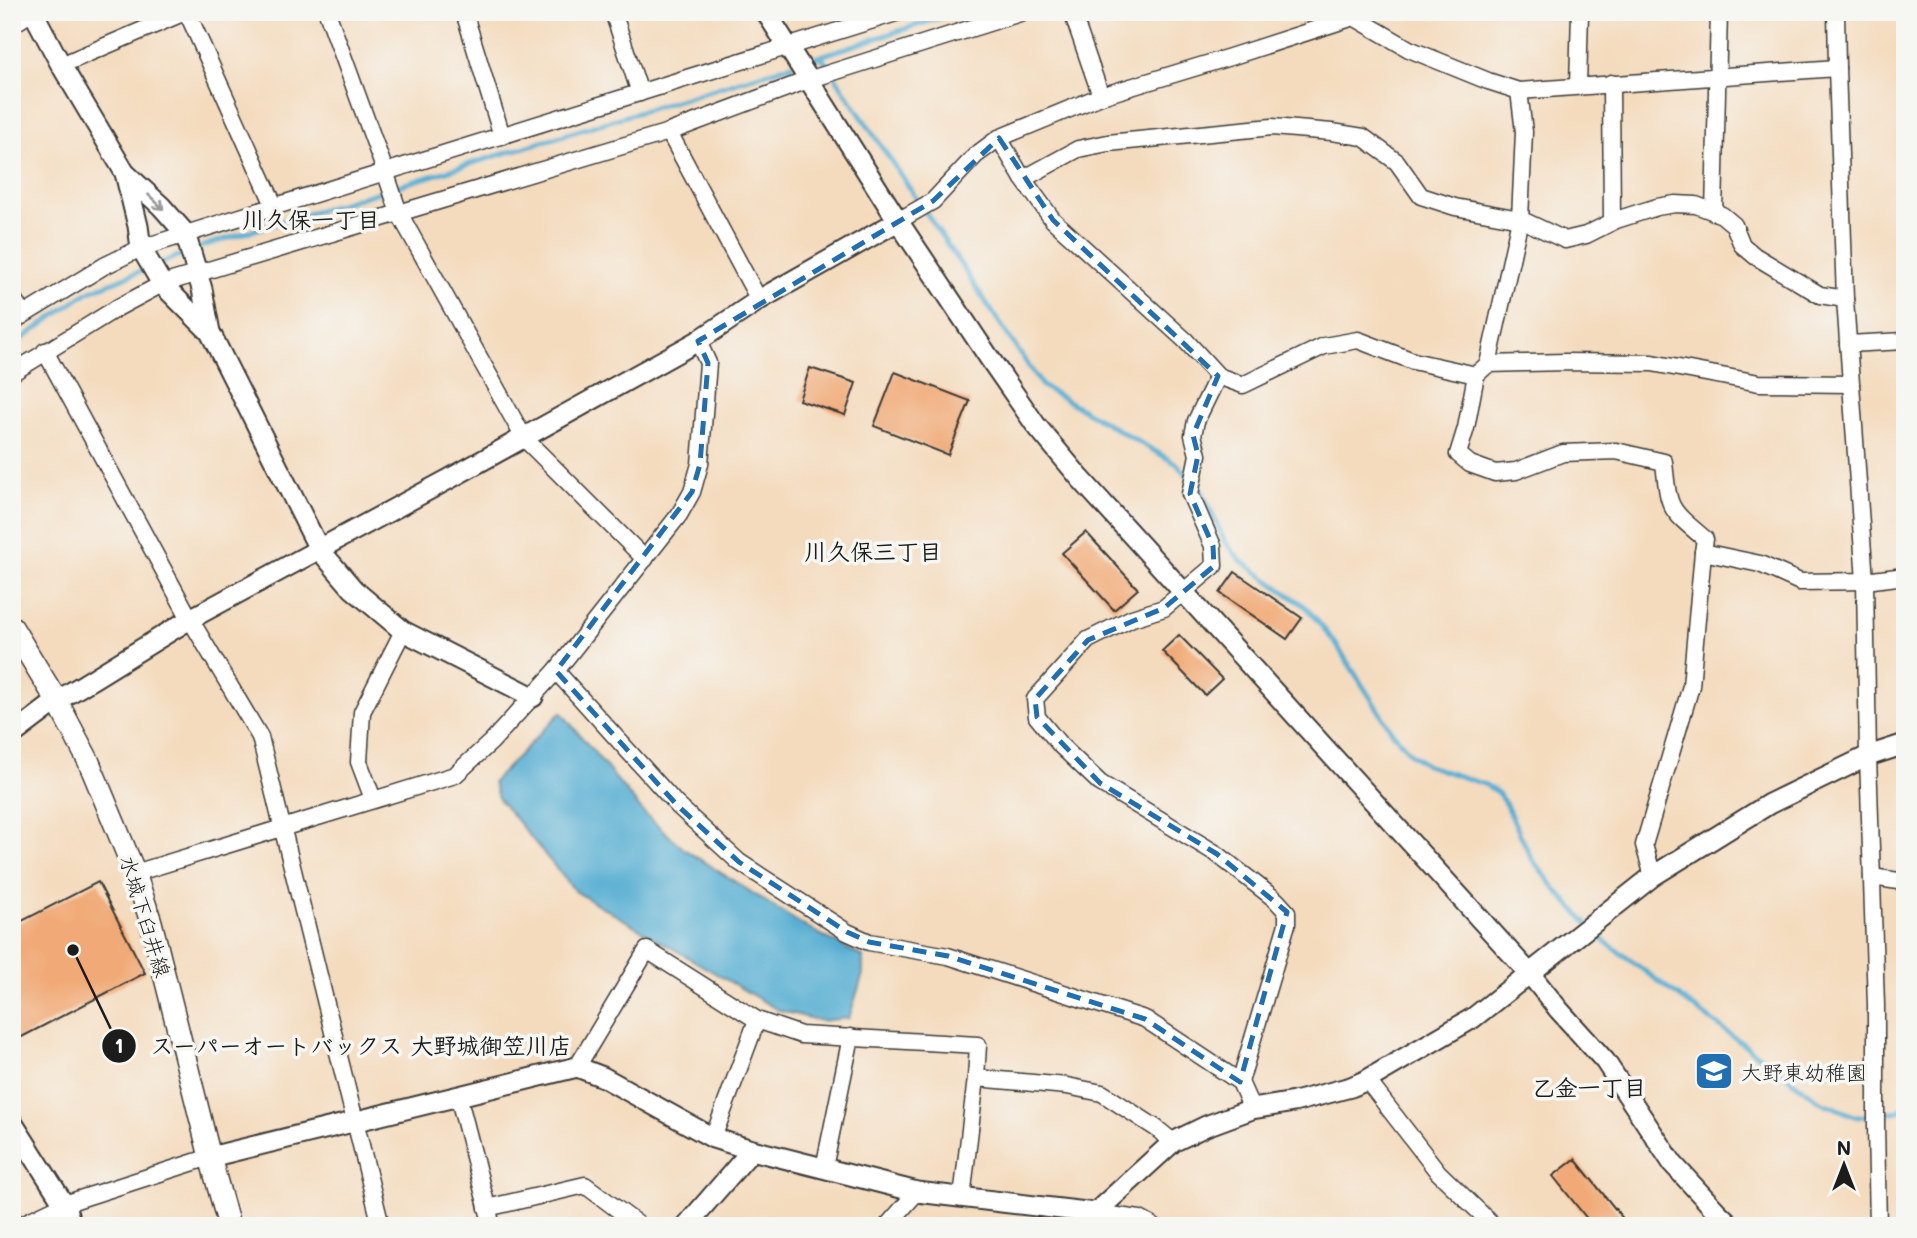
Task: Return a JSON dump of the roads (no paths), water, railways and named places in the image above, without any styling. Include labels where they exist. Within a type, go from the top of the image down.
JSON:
[{"type":"main road","name":"水城下臼井線","points":[[12,626],[57,701],[88,760],[135,873],[151,922],[229,1226]]},
{"type":"street","points":[[12,25],[33,12],[125,173],[161,206],[185,233],[202,289],[210,332],[319,549],[352,589],[403,631],[533,697]]},
{"type":"street","points":[[61,65],[186,12],[274,205]]},
{"type":"street","points":[[327,12],[398,211],[524,438],[645,559]]},
{"type":"street","points":[[464,12],[502,136]]},
{"type":"street","points":[[613,12],[640,93]]},
{"type":"street","points":[[765,12],[808,80],[906,217],[1035,424],[1183,593],[1530,974],[1605,1061],[1674,1164],[1732,1226]]},
{"type":"street","points":[[12,296],[18,318],[104,266],[141,248],[274,205],[387,174],[899,12]]},
{"type":"street","points":[[12,373],[117,308],[162,284],[398,211],[669,132],[808,80],[1023,12]]},
{"type":"street","points":[[1072,12],[1101,96]]},
{"type":"street","points":[[1578,86],[1580,12]]},
{"type":"street","points":[[1714,212],[1719,12]]},
{"type":"street","points":[[1836,12],[1845,299],[1865,580],[1877,1005],[1875,1125],[1878,1226]]},
{"type":"street","points":[[12,735],[57,701],[190,619],[698,341],[759,300],[933,201],[976,155],[999,138],[1101,96],[1242,54],[1354,15],[1409,49],[1488,82],[1519,91],[1837,68]]},
{"type":"street","points":[[1611,83],[1612,222]]},
{"type":"street","points":[[1519,91],[1524,131],[1520,219],[1458,454],[1471,464],[1495,472],[1516,471],[1563,453],[1616,450],[1664,461],[1668,500],[1676,515],[1705,539],[1691,686],[1644,845],[1653,876]]},
{"type":"street","points":[[1023,179],[1078,149],[1108,143],[1272,127],[1332,131],[1363,137],[1397,162],[1421,196],[1455,207],[1520,219],[1565,240],[1586,235],[1612,222],[1657,207],[1696,205],[1722,215],[1734,225],[1742,244],[1755,256],[1820,295],[1845,299]]},
{"type":"street","points":[[669,132],[759,300]]},
{"type":"street","points":[[999,138],[1023,179],[1053,220],[1185,340],[1218,376],[1243,385],[1324,346],[1358,340],[1413,361],[1482,370],[1565,362],[1652,363],[1759,383],[1851,384]]},
{"type":"street","points":[[125,173],[141,248],[162,284],[210,332]]},
{"type":"street","points":[[135,873],[455,775],[491,742],[556,671],[645,559],[692,492],[700,464],[708,363],[698,341]]},
{"type":"street","points":[[1848,344],[1905,341]]},
{"type":"street","points":[[45,351],[190,619],[260,737],[381,1226]]},
{"type":"street","points":[[1218,376],[1196,421],[1193,435],[1198,455],[1190,494],[1213,546],[1214,566],[1164,608],[1132,618],[1088,640],[1035,699],[1037,717],[1061,746],[1100,783],[1217,854],[1276,900],[1287,912],[1287,924],[1240,1082]]},
{"type":"street","points":[[1703,552],[1760,564],[1800,582],[1905,576]]},
{"type":"street","points":[[373,799],[359,762],[362,712],[403,631]]},
{"type":"street","points":[[556,671],[677,805],[739,862],[847,932],[869,942],[948,956],[1145,1019],[1240,1082],[1252,1110]]},
{"type":"street","points":[[1090,1219],[1173,1142],[1206,1126],[1252,1110],[1294,1102],[1367,1080],[1473,1018],[1653,876],[1769,804],[1868,756],[1905,744]]},
{"type":"street","points":[[1872,877],[1905,882]]},
{"type":"street","points":[[577,1067],[647,950],[757,1020],[801,1035],[978,1045],[961,1198]]},
{"type":"street","points":[[713,1138],[757,1020]]},
{"type":"street","points":[[824,1168],[850,1037]]},
{"type":"street","points":[[18,1226],[64,1204],[210,1157],[577,1067],[603,1077],[713,1138],[752,1150],[917,1192],[1090,1219],[1140,1219],[1153,1226]]},
{"type":"street","points":[[976,1078],[1067,1086],[1102,1093],[1173,1142]]},
{"type":"street","points":[[1367,1080],[1438,1172],[1494,1226]]},
{"type":"street","points":[[458,1095],[492,1226]]},
{"type":"street","points":[[12,1122],[64,1204],[72,1226]]},
{"type":"street","points":[[686,1226],[752,1150]]},
{"type":"street","points":[[487,1208],[585,1185],[640,1226]]},
{"type":"street","points":[[887,1226],[917,1192]]},
{"type":"water","points":[[561,712],[644,813],[684,849],[804,926],[863,957],[863,974],[849,1018],[821,1021],[778,1010],[575,891],[498,798],[493,782]]},
{"type":"waterway","points":[[802,62],[958,12]]},
{"type":"waterway","points":[[821,56],[1042,386],[1177,464],[1189,477]]},
{"type":"waterway","points":[[12,346],[88,292],[206,245],[792,65]]},
{"type":"waterway","points":[[1196,483],[1225,542],[1240,560],[1306,607],[1336,644],[1393,733],[1411,754],[1426,765],[1486,785],[1498,793],[1532,859],[1587,923]]},
{"type":"waterway","points":[[1593,930],[1821,1102],[1857,1117],[1899,1111],[1905,1106]]},
{"type":"place","name":"スーパーオートバックス 大野城御笠川店","points":[[73,950]]},
{"type":"place","name":"大野東幼稚園","points":[[1714,1071]]},
{"type":"district","name":"川久保一丁目","points":[[311,219]]},
{"type":"district","name":"川久保三丁目","points":[[873,551]]},
{"type":"district","name":"乙金一丁目","points":[[1589,1087]]}]
